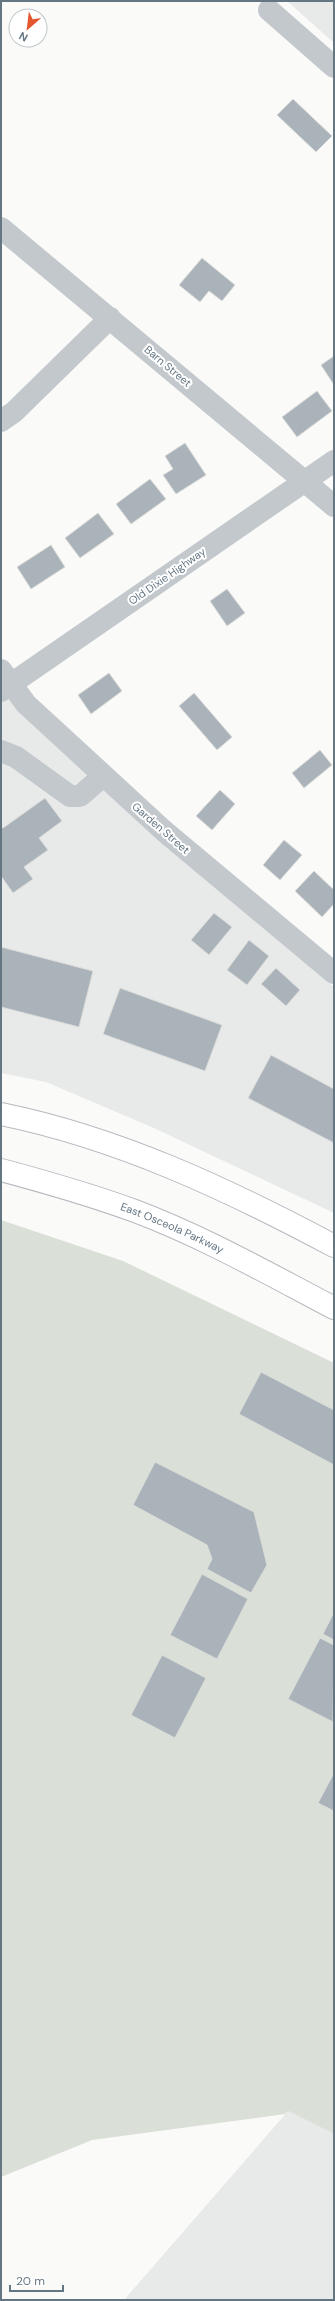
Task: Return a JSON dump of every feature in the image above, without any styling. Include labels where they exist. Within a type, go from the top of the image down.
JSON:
[{"type":"main road","points":[[1,1114],[113,1146],[185,1173],[264,1209],[334,1246]]},
{"type":"main road","name":"East Osceola Parkway","points":[[1,1170],[65,1187],[135,1211],[206,1242],[334,1308]]},
{"type":"street","points":[[269,10],[334,67]]},
{"type":"street","name":"Barn Street","points":[[1,228],[334,506]]},
{"type":"street","points":[[1,421],[14,412],[110,318]]},
{"type":"street","name":"Old Dixie Highway","points":[[4,682],[334,461]]},
{"type":"street","name":"Garden Street","points":[[4,682],[164,832],[334,973]]},
{"type":"street","points":[[1,751],[16,757],[70,796],[80,796],[103,776]]},
{"type":"shaded area","points":[[287,1],[334,1],[334,43]]},
{"type":"shaded area","points":[[8,698],[158,840],[334,987],[334,1213],[156,1129],[46,1082],[1,1073],[1,702]]},
{"type":"shaded area","points":[[1,1220],[123,1261],[334,1363],[334,2134],[288,2111],[285,2114],[92,2140],[1,2177]]},
{"type":"shaded area","points":[[288,2111],[334,2134],[334,2300],[124,2300]]},
{"type":"building","points":[[293,99],[332,136],[316,152],[277,115]]},
{"type":"building","points":[[202,258],[235,285],[222,301],[209,291],[200,302],[179,285]]},
{"type":"building","points":[[334,356],[334,385],[321,365]]},
{"type":"building","points":[[317,391],[332,411],[297,437],[282,417]]},
{"type":"building","points":[[185,443],[206,475],[176,494],[163,475],[173,469],[165,456]]},
{"type":"building","points":[[150,479],[166,499],[131,524],[116,504]]},
{"type":"building","points":[[98,513],[114,534],[80,558],[65,538]]},
{"type":"building","points":[[51,545],[65,567],[31,589],[17,567]]},
{"type":"building","points":[[227,589],[245,613],[227,626],[210,601]]},
{"type":"building","points":[[109,673],[122,691],[91,714],[78,695]]},
{"type":"building","points":[[194,693],[232,737],[217,750],[179,706]]},
{"type":"building","points":[[320,750],[332,765],[304,788],[292,773]]},
{"type":"building","points":[[220,790],[235,804],[212,830],[196,816]]},
{"type":"building","points":[[45,798],[62,821],[39,838],[48,850],[24,867],[33,879],[13,893],[1,876],[1,826],[3,828]]},
{"type":"building","points":[[284,840],[302,855],[280,880],[263,865]]},
{"type":"building","points":[[314,871],[334,890],[334,904],[322,917],[295,891]]},
{"type":"building","points":[[214,913],[232,927],[209,955],[191,940]]},
{"type":"building","points":[[249,940],[269,956],[247,985],[227,970]]},
{"type":"building","points":[[1,947],[93,971],[79,1027],[1,1007]]},
{"type":"building","points":[[276,968],[300,990],[286,1006],[261,984]]},
{"type":"building","points":[[120,988],[222,1025],[205,1071],[103,1034]]},
{"type":"building","points":[[271,1055],[334,1089],[334,1143],[248,1098]]},
{"type":"building","points":[[261,1372],[334,1410],[334,1465],[239,1414]]},
{"type":"building","points":[[155,1462],[254,1512],[267,1565],[251,1593],[207,1569],[212,1559],[207,1545],[133,1505]]},
{"type":"building","points":[[202,1574],[248,1599],[217,1659],[170,1635]]},
{"type":"building","points":[[334,1612],[334,1640],[323,1634]]},
{"type":"building","points":[[320,1638],[334,1645],[333,1722],[288,1699]]},
{"type":"building","points":[[162,1655],[206,1678],[175,1738],[131,1715]]},
{"type":"building","points":[[334,1773],[334,1811],[318,1803]]}]
